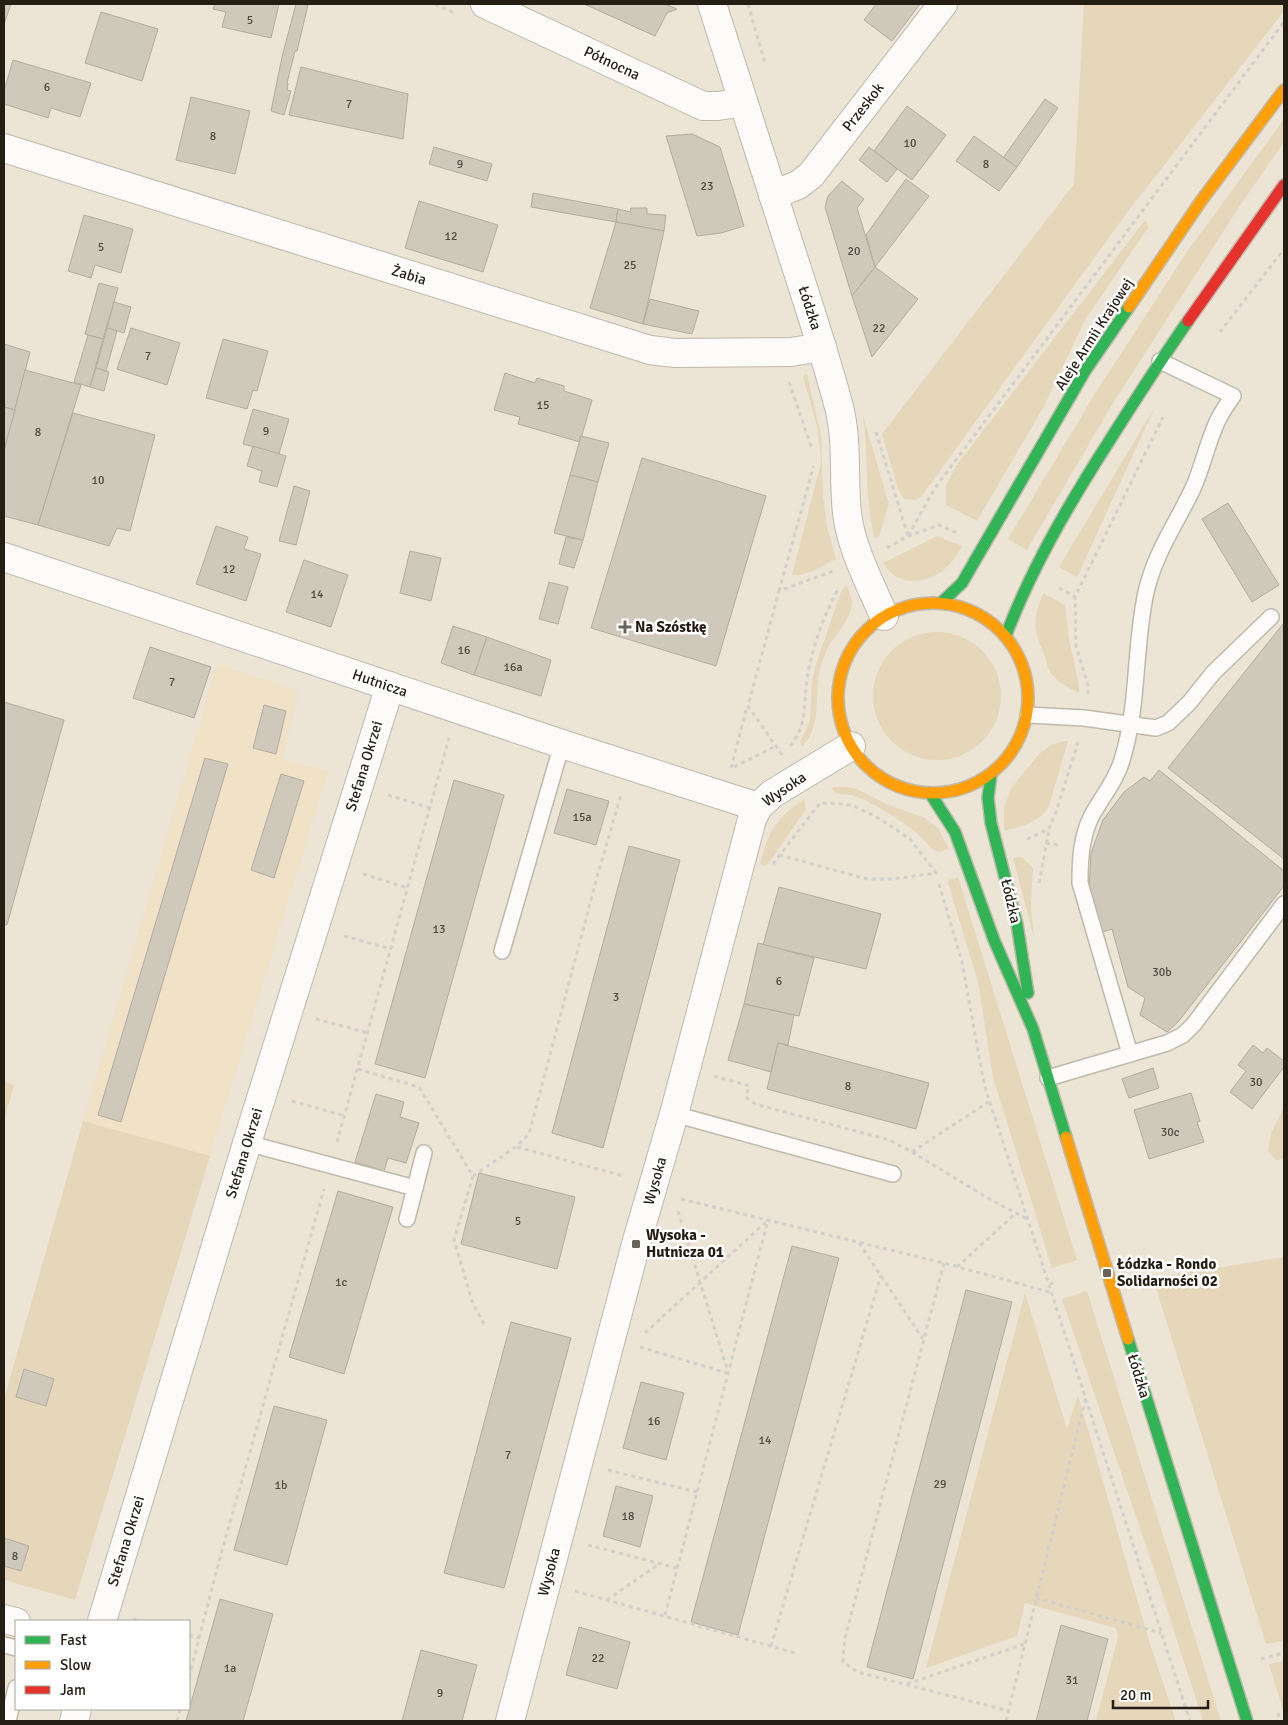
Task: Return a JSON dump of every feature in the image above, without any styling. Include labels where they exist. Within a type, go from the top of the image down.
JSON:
[{"type":"main road","name":"Aleje Armii Krajowej","points":[[942,602],[962,583],[1085,371],[1201,201],[1284,90]]},
{"type":"main road","points":[[1006,635],[1032,573],[1074,497],[1160,361],[1284,185]]},
{"type":"main road","points":[[921,602],[942,602],[966,607],[988,619],[1006,635],[1018,652],[1026,671],[1029,692],[1028,715],[1021,738],[1008,758],[991,774],[965,788],[951,792],[930,793],[906,789],[884,780],[865,765],[851,746],[842,727],[838,707],[838,686],[841,672],[852,646],[865,630],[884,616],[901,608],[921,602]]},
{"type":"main road","name":"Łódzka","points":[[991,774],[988,798],[991,823],[1017,924],[1033,1029]]},
{"type":"main road","name":"Łódzka","points":[[930,793],[955,832],[994,940],[1033,1029],[1247,1721]]},
{"type":"street","name":"Północna","points":[[485,4],[703,106],[743,102]]},
{"type":"street","name":"Łódzka","points":[[712,4],[822,347],[839,410],[845,454],[847,513],[861,561],[884,616]]},
{"type":"street","name":"Przeskok","points":[[773,195],[798,185],[811,175],[943,4]]},
{"type":"street","name":"Żabia","points":[[4,148],[650,350],[675,353],[791,352],[822,347]]},
{"type":"street","name":"Hutnicza","points":[[4,557],[562,744],[758,807]]},
{"type":"street","name":"Stefana Okrzei","points":[[102,1620],[247,1143],[390,686]]},
{"type":"street","name":"Wysoka","points":[[510,1721],[626,1281],[674,1114],[750,827],[758,807],[772,794],[851,746]]},
{"type":"lane","points":[[1130,1054],[1080,883],[1082,844],[1091,817],[1118,772],[1122,760],[1130,725],[1146,592],[1153,569],[1166,538],[1194,486],[1218,419],[1233,396],[1160,361]]},
{"type":"lane","points":[[1028,715],[1084,718],[1156,728],[1168,723],[1190,703],[1213,673],[1271,617]]},
{"type":"lane","points":[[502,951],[562,744]]},
{"type":"lane","points":[[1048,1078],[1167,1043],[1183,1035],[1194,1024],[1284,904]]},
{"type":"lane","points":[[674,1114],[893,1174]]},
{"type":"lane","points":[[247,1143],[415,1188]]},
{"type":"lane","points":[[407,1219],[424,1153]]},
{"type":"lane","points":[[8,1721],[15,1692]]},
{"type":"path","points":[[434,4],[459,16]]},
{"type":"path","points":[[748,4],[767,70]]},
{"type":"path","points":[[874,428],[908,536],[935,488],[1284,22]]},
{"type":"path","points":[[780,352],[784,369],[812,447],[812,453]]},
{"type":"path","points":[[731,768],[812,472],[813,459]]},
{"type":"path","points":[[779,591],[861,561]]},
{"type":"path","points":[[748,706],[782,756],[796,739],[802,728],[807,679],[815,646],[832,599],[843,579],[861,561]]},
{"type":"path","points":[[726,770],[776,746]]},
{"type":"path","points":[[779,856],[867,879],[893,879],[936,873],[910,840],[880,818],[845,804],[820,803],[800,777]]},
{"type":"path","points":[[473,1176],[517,1146],[529,1134],[597,877],[622,792]]},
{"type":"path","points":[[384,794],[430,808]]},
{"type":"path","points":[[1039,890],[1038,881],[1049,829]]},
{"type":"path","points":[[360,873],[408,888]]},
{"type":"path","points":[[341,935],[391,949]]},
{"type":"path","points":[[288,1012],[368,1033]]},
{"type":"path","points":[[912,1152],[990,1101]]},
{"type":"path","points":[[517,1146],[625,1176]]},
{"type":"path","points":[[673,1197],[944,1263],[1053,1293]]},
{"type":"path","points":[[676,1206],[728,1373]]},
{"type":"path","points":[[957,1267],[1016,1213]]},
{"type":"path","points":[[639,1339],[768,1220]]},
{"type":"path","points":[[665,1616],[768,1220]]},
{"type":"path","points":[[859,1242],[924,1340]]},
{"type":"path","points":[[944,1263],[845,1638],[843,1662],[857,1672],[1009,1711]]},
{"type":"path","points":[[770,1646],[881,1275]]},
{"type":"path","points":[[1050,1284],[1057,1282]]},
{"type":"path","points":[[632,1345],[728,1373]]},
{"type":"path","points":[[1006,1721],[1086,1397]]},
{"type":"path","points":[[602,1469],[697,1492]]},
{"type":"path","points":[[582,1543],[677,1568]]},
{"type":"path","points":[[607,1600],[659,1564]]},
{"type":"path","points":[[569,1589],[795,1653]]},
{"type":"path","points":[[1036,1598],[1162,1633]]},
{"type":"path","points":[[190,1635],[200,1638]]},
{"type":"path","points":[[906,1684],[1025,1644]]},
{"type":"path","points":[[1258,1650],[1261,1659],[1284,1653]]},
{"type":"path","points":[[1278,1712],[1280,1721]]},
{"type":"shaded area","points":[[1084,4],[1284,4],[1284,11],[1126,214],[921,497],[916,500],[904,499],[898,489],[882,434],[1074,184]]},
{"type":"shaded area","points":[[1284,119],[1284,142],[1237,210],[1113,403],[1027,550],[1008,539],[1096,392],[1187,252]]},
{"type":"shaded area","points":[[1146,219],[1148,228],[1085,320],[1043,408],[977,521],[946,505],[946,486],[956,466]]},
{"type":"shaded area","points":[[807,374],[821,436],[823,496],[827,527],[836,559],[809,572],[792,575],[821,463],[818,430],[803,376]]},
{"type":"shaded area","points":[[1155,407],[1077,577],[1059,567]]},
{"type":"shaded area","points":[[863,416],[889,504],[879,536],[875,539],[869,509]]},
{"type":"shaded area","points":[[937,536],[962,546],[948,566],[932,577],[914,581],[905,580],[896,577],[883,563]]},
{"type":"shaded area","points":[[846,585],[851,598],[851,609],[847,619],[830,644],[824,658],[819,673],[813,729],[802,747],[800,742],[810,721],[812,681],[816,664],[841,592]]},
{"type":"shaded area","points":[[1043,593],[1065,605],[1079,693],[1058,680],[1051,673],[1047,665],[1036,630],[1037,610]]},
{"type":"shaded area","points":[[937,632],[961,637],[982,651],[996,672],[1001,696],[996,720],[982,741],[961,755],[937,760],[913,755],[892,741],[878,720],[873,696],[878,672],[892,651],[913,637]]},
{"type":"shaded area","points":[[217,664],[299,691],[282,759],[328,771],[210,1156],[83,1121]]},
{"type":"shaded area","points":[[1068,741],[1049,806],[1045,812],[1035,820],[1004,831],[1004,807],[1012,787],[1039,754],[1051,745]]},
{"type":"shaded area","points":[[831,788],[857,789],[886,804],[925,818],[938,828],[949,849],[939,852],[933,850],[917,833],[895,817],[865,800],[852,795],[837,794]]},
{"type":"shaded area","points":[[804,799],[806,809],[769,863],[764,866],[760,864],[766,843],[774,827],[786,813]]},
{"type":"shaded area","points":[[1013,858],[1023,858],[1033,868],[1031,907],[1034,938]]},
{"type":"shaded area","points":[[958,877],[1077,1260],[1052,1268],[993,1077],[978,982],[948,883],[949,880]]},
{"type":"shaded area","points":[[4,1082],[14,1085],[4,1120]]},
{"type":"shaded area","points":[[1284,1107],[1284,1159],[1276,1160],[1268,1151],[1271,1133]]},
{"type":"shaded area","points":[[83,1121],[210,1156],[75,1600],[4,1580],[4,1399]]},
{"type":"shaded area","points":[[1284,1257],[1284,1641],[1266,1644],[1153,1278]]},
{"type":"shaded area","points":[[1087,1291],[1221,1721],[1203,1721],[1160,1587],[1062,1299]]},
{"type":"shaded area","points":[[1025,1293],[1067,1429],[1078,1395],[1150,1644],[1176,1721],[1096,1721],[1118,1637],[1116,1628],[1025,1603],[1017,1636],[926,1668]]},
{"type":"shaded area","points":[[1284,1661],[1284,1713],[1269,1664]]},
{"type":"building","points":[[4,4],[11,4],[4,24]]},
{"type":"building","points":[[215,4],[279,4],[271,38],[222,27],[226,12],[213,9]]},
{"type":"building","points":[[296,4],[308,5],[287,83],[287,90],[291,91],[284,115],[271,111],[282,57]]},
{"type":"building","points":[[584,4],[665,4],[677,9],[667,13],[655,36]]},
{"type":"building","points":[[876,4],[920,4],[892,41],[864,20]]},
{"type":"building","points":[[101,12],[158,29],[142,81],[85,63]]},
{"type":"building","points":[[13,60],[91,83],[80,117],[51,108],[48,118],[4,104],[4,91]]},
{"type":"building","points":[[301,67],[408,94],[403,139],[289,115]]},
{"type":"building","points":[[191,97],[250,111],[235,174],[176,160]]},
{"type":"building","points":[[1045,99],[1058,108],[1017,167],[1003,158]]},
{"type":"building","points":[[907,106],[946,135],[912,180],[874,151]]},
{"type":"building","points":[[692,134],[720,147],[744,226],[721,233],[697,236],[666,136]]},
{"type":"building","points":[[974,136],[1017,167],[999,191],[956,161]]},
{"type":"building","points":[[434,147],[492,164],[487,181],[429,164]]},
{"type":"building","points":[[869,147],[897,169],[887,182],[859,160]]},
{"type":"building","points":[[906,179],[929,196],[875,267],[866,235]]},
{"type":"building","points":[[842,181],[864,199],[857,208],[875,267],[852,296],[825,207],[828,196]]},
{"type":"building","points":[[533,193],[618,209],[616,222],[531,207]]},
{"type":"building","points":[[419,201],[498,225],[483,272],[405,248]]},
{"type":"building","points":[[631,208],[647,208],[647,214],[666,215],[664,231],[616,222],[618,209],[630,212]]},
{"type":"building","points":[[84,215],[133,229],[121,273],[95,265],[91,278],[68,271]]},
{"type":"building","points":[[616,222],[664,231],[643,324],[590,308]]},
{"type":"building","points":[[875,267],[918,299],[872,357],[852,296]]},
{"type":"building","points":[[99,283],[118,288],[103,339],[85,334]]},
{"type":"building","points":[[650,299],[699,311],[692,334],[643,324]]},
{"type":"building","points":[[114,302],[131,307],[124,333],[107,328]]},
{"type":"building","points":[[107,328],[117,331],[106,371],[96,368]]},
{"type":"building","points":[[131,328],[180,343],[167,385],[117,369]]},
{"type":"building","points":[[88,335],[103,339],[90,387],[74,382]]},
{"type":"building","points":[[223,339],[268,351],[257,391],[253,390],[247,409],[206,398]]},
{"type":"building","points":[[4,344],[30,352],[15,410],[4,407]]},
{"type":"building","points":[[96,368],[109,372],[104,391],[90,387]]},
{"type":"building","points":[[25,370],[81,385],[38,525],[4,516],[4,450]]},
{"type":"building","points":[[505,373],[535,383],[537,378],[564,386],[564,391],[592,400],[580,442],[518,424],[520,417],[494,410]]},
{"type":"building","points":[[4,407],[15,410],[4,450]]},
{"type":"building","points":[[253,409],[289,419],[279,454],[243,444]]},
{"type":"building","points":[[73,413],[155,435],[130,531],[117,528],[109,546],[38,525]]},
{"type":"building","points":[[581,436],[609,443],[598,482],[570,475]]},
{"type":"building","points":[[253,446],[286,456],[277,487],[259,482],[262,471],[247,466]]},
{"type":"building","points":[[642,458],[766,496],[716,666],[591,628]]},
{"type":"building","points":[[570,475],[598,482],[583,540],[554,533]]},
{"type":"building","points":[[294,486],[310,491],[296,545],[279,541]]},
{"type":"building","points":[[1228,503],[1279,585],[1252,602],[1202,519]]},
{"type":"building","points":[[216,526],[248,537],[244,549],[261,554],[246,601],[196,584]]},
{"type":"building","points":[[566,537],[583,540],[574,568],[559,564]]},
{"type":"building","points":[[410,551],[441,558],[431,601],[400,593]]},
{"type":"building","points":[[304,560],[348,575],[331,627],[286,612]]},
{"type":"building","points":[[549,582],[568,587],[558,624],[539,619]]},
{"type":"building","points":[[1284,625],[1284,859],[1168,768]]},
{"type":"building","points":[[453,626],[487,637],[474,675],[441,663]]},
{"type":"building","points":[[487,637],[551,660],[541,696],[474,675]]},
{"type":"building","points":[[150,647],[211,667],[194,718],[133,698]]},
{"type":"building","points":[[4,702],[64,720],[7,925],[4,924]]},
{"type":"building","points":[[264,705],[286,711],[276,754],[253,748]]},
{"type":"building","points":[[205,758],[228,764],[121,1122],[98,1115]]},
{"type":"building","points":[[1159,770],[1284,871],[1284,886],[1178,1022],[1167,1032],[1140,1015],[1145,998],[1128,987],[1112,929],[1102,932],[1089,891],[1091,853],[1103,820],[1124,792],[1144,777],[1150,781]]},
{"type":"building","points":[[281,774],[304,781],[274,878],[251,870]]},
{"type":"building","points":[[454,780],[504,795],[425,1078],[375,1064]]},
{"type":"building","points":[[567,789],[609,801],[596,845],[554,833]]},
{"type":"building","points":[[629,846],[680,860],[603,1148],[552,1133]]},
{"type":"building","points":[[779,887],[881,914],[866,969],[763,945]]},
{"type":"building","points":[[758,943],[814,958],[799,1016],[744,1004]]},
{"type":"building","points":[[744,1004],[794,1015],[788,1045],[778,1043],[771,1072],[728,1060]]},
{"type":"building","points":[[778,1043],[929,1083],[916,1129],[767,1089]]},
{"type":"building","points":[[1253,1045],[1263,1053],[1267,1048],[1284,1061],[1284,1067],[1252,1109],[1230,1092],[1246,1071],[1238,1065]]},
{"type":"building","points":[[1153,1068],[1159,1088],[1129,1098],[1122,1079]]},
{"type":"building","points":[[1191,1093],[1200,1121],[1197,1122],[1204,1142],[1149,1159],[1134,1110]]},
{"type":"building","points":[[376,1094],[404,1102],[400,1117],[419,1123],[406,1163],[388,1158],[384,1171],[355,1162]]},
{"type":"building","points":[[479,1173],[575,1197],[557,1269],[461,1244]]},
{"type":"building","points":[[338,1191],[393,1207],[344,1374],[289,1357]]},
{"type":"building","points":[[792,1246],[839,1258],[738,1635],[691,1622]]},
{"type":"building","points":[[966,1290],[1012,1302],[913,1679],[867,1667]]},
{"type":"building","points":[[511,1322],[571,1338],[504,1588],[444,1573]]},
{"type":"building","points":[[24,1369],[54,1379],[46,1406],[16,1397]]},
{"type":"building","points":[[641,1382],[684,1393],[666,1460],[623,1448]]},
{"type":"building","points":[[274,1406],[327,1420],[287,1565],[234,1550]]},
{"type":"building","points":[[616,1486],[653,1496],[640,1547],[603,1536]]},
{"type":"building","points":[[4,1538],[29,1546],[21,1571],[4,1566]]},
{"type":"building","points":[[220,1599],[273,1614],[243,1721],[186,1721]]},
{"type":"building","points":[[1061,1625],[1108,1639],[1087,1721],[1036,1721]]},
{"type":"building","points":[[579,1627],[630,1642],[617,1689],[566,1675]]},
{"type":"building","points":[[421,1650],[477,1665],[462,1721],[402,1721]]},
{"type":"traffic: fast","points":[[942,602],[962,583],[1085,371],[1129,307]]},
{"type":"traffic: fast","points":[[1006,635],[1039,560],[1065,513],[1157,366],[1188,321]]},
{"type":"traffic: fast","points":[[991,775],[988,798],[991,823],[1017,924],[1028,993]]},
{"type":"traffic: fast","points":[[930,793],[955,832],[994,940],[1033,1029],[1066,1137]]},
{"type":"traffic: fast","points":[[1128,1339],[1247,1721]]},
{"type":"traffic: slow","points":[[1129,307],[1201,201],[1284,90]]},
{"type":"traffic: slow","points":[[942,603],[970,610],[1001,630],[1021,661],[1027,679],[1028,698],[1027,717],[1021,735],[1001,766],[970,786],[952,792],[924,793],[914,792],[888,782],[872,772],[859,759],[845,735],[839,717],[838,689],[839,679],[849,653],[859,637],[872,624],[896,610],[914,604],[942,603]]},
{"type":"traffic: slow","points":[[1066,1137],[1128,1339]]},
{"type":"traffic: jam","points":[[1188,321],[1284,185]]},
{"type":"place","name":"Na Szóstkę","points":[[625,627]]},
{"type":"place","name":"Wysoka - Hutnicza 01","points":[[636,1244]]},
{"type":"place","name":"Łódzka - Rondo Solidarności 02","points":[[1107,1273]]}]
